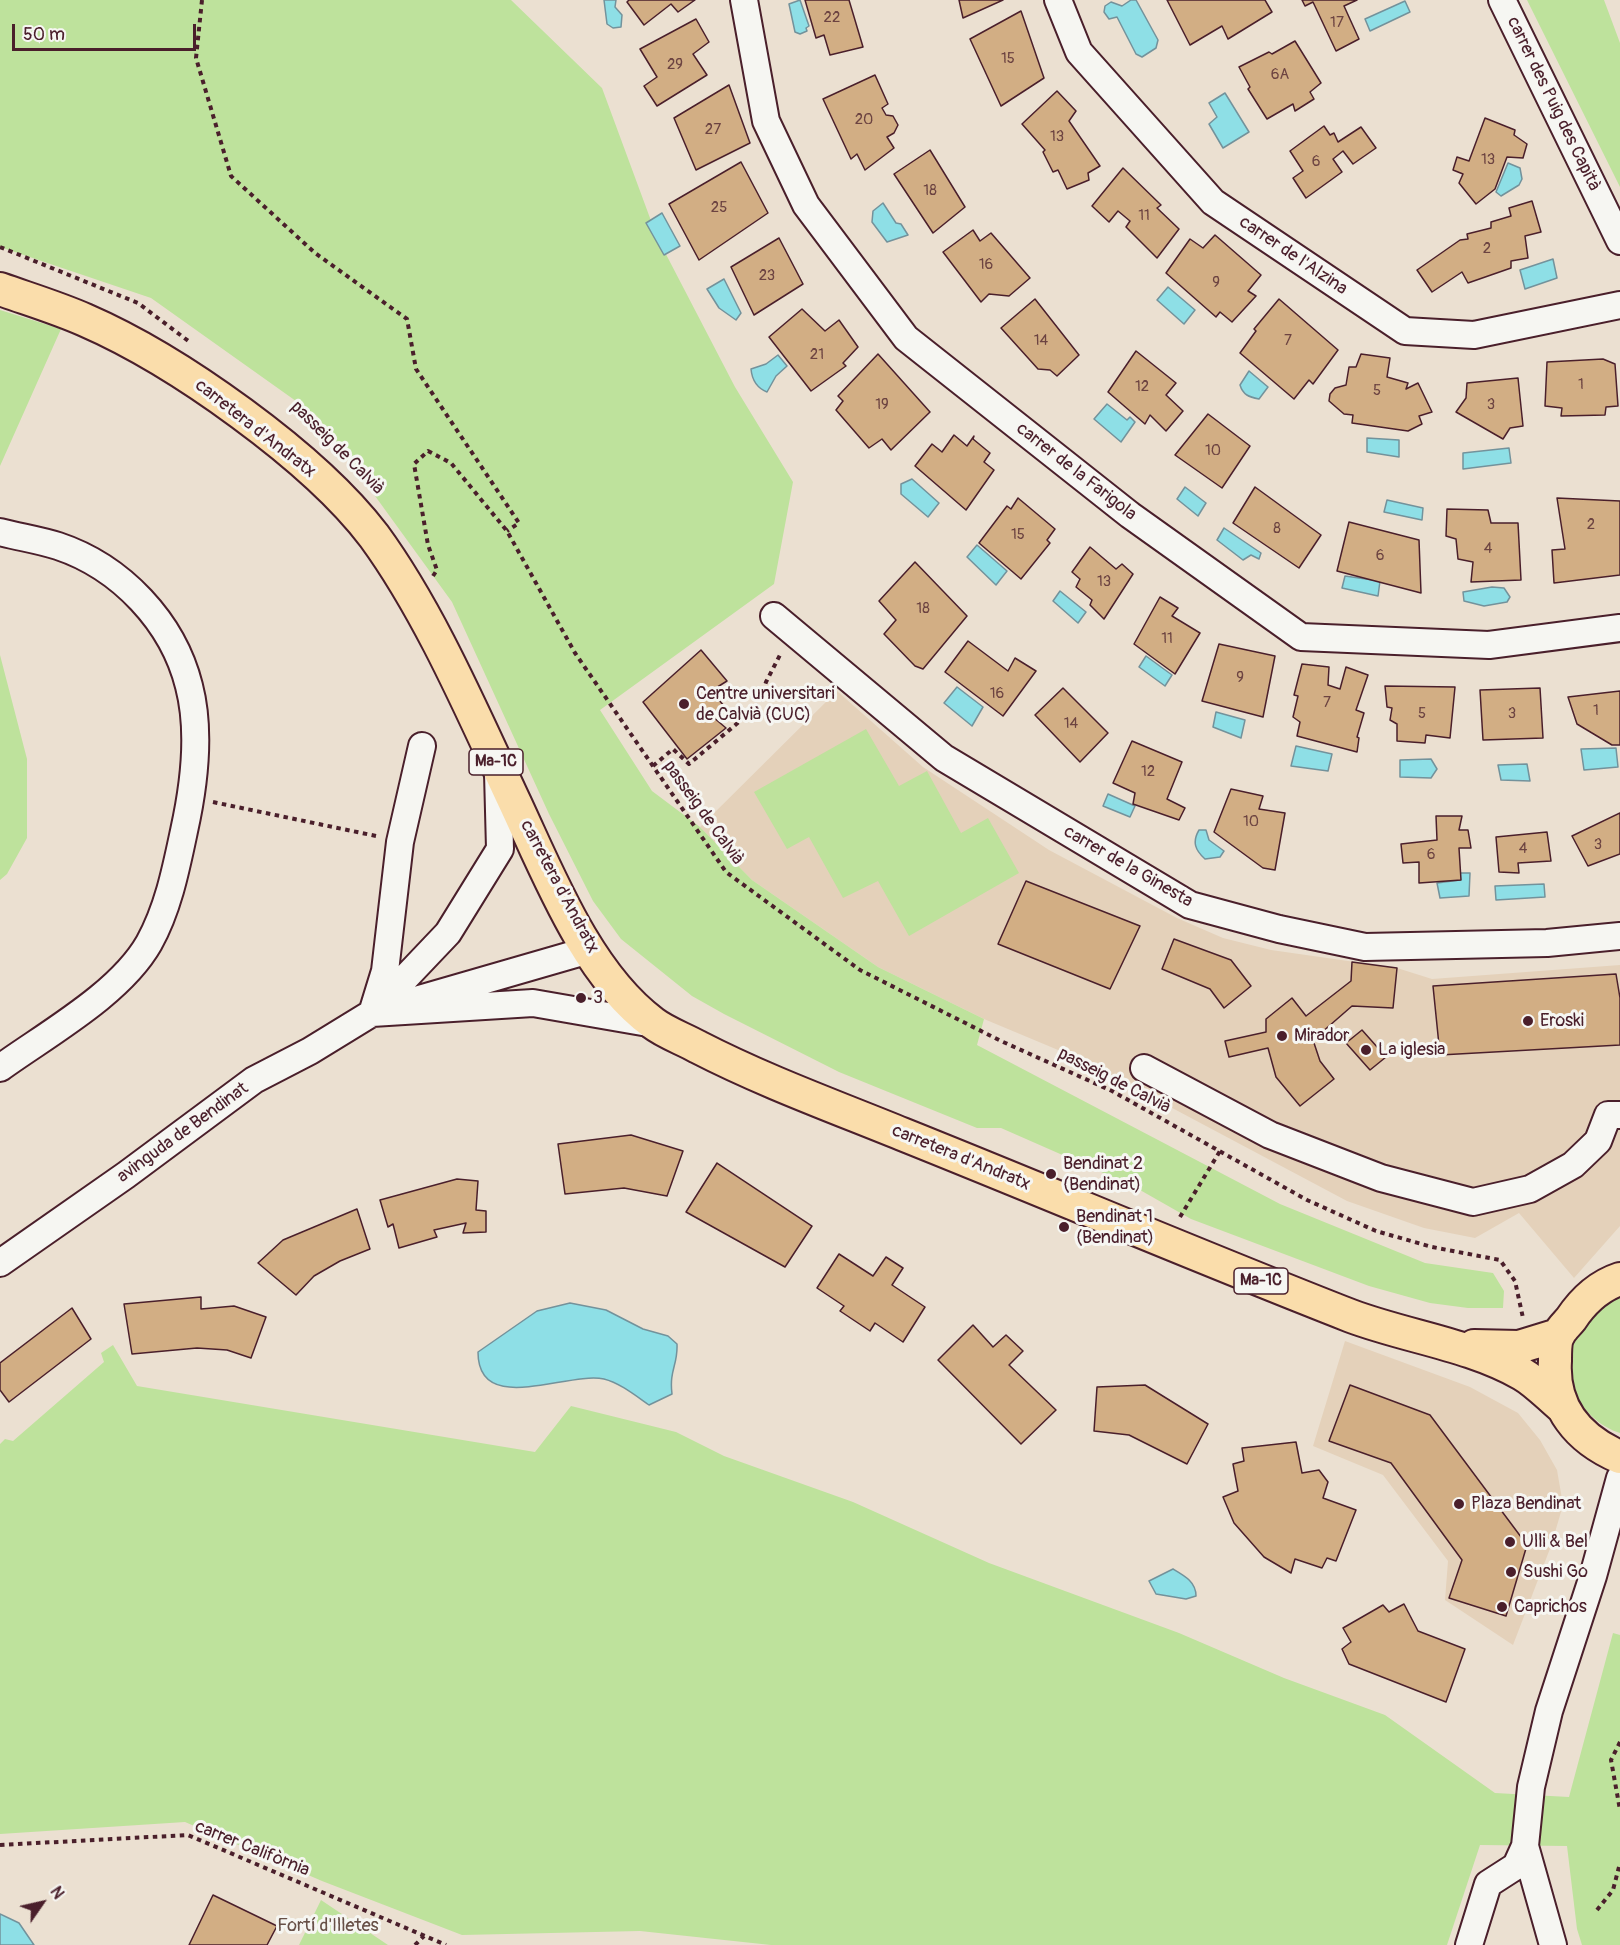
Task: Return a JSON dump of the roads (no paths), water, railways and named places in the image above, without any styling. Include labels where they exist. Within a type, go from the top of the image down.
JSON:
[{"type":"main road","name":"carretera d'Andratx","points":[[0,289],[85,320],[176,370],[271,437],[333,491],[370,532],[402,578],[498,766],[553,883],[589,950],[620,992],[654,1024],[724,1060],[795,1091],[1024,1183],[1163,1243],[1386,1329],[1453,1346],[1528,1377],[1561,1406]]},
{"type":"main road","points":[[1558,1335],[1581,1305],[1600,1289],[1620,1279]]},
{"type":"main road","name":"carretera d'Andratx","points":[[1453,1346],[1520,1347],[1558,1335]]},
{"type":"main road","name":"Ma-1C","points":[[1558,1335],[1554,1376],[1561,1406],[1576,1427],[1599,1448],[1620,1457]]},
{"type":"street","name":"carrer de la Farigola","points":[[744,0],[766,121],[806,205],[906,338],[1139,522],[1300,637],[1489,645],[1620,628]]},
{"type":"street","name":"carrer de l'Alzina","points":[[1058,0],[1079,51],[1213,202],[1406,331],[1474,335],[1620,305]]},
{"type":"street","name":"carrer des Puig des Capità","points":[[1502,0],[1620,241]]},
{"type":"street","points":[[0,532],[68,550],[109,572],[146,604],[173,642],[190,687],[195,738],[192,798],[170,894],[149,944],[118,983],[0,1068]]},
{"type":"street","name":"carrer de la Ginesta","points":[[783,623],[944,758],[1190,905],[1279,929],[1365,947],[1546,943],[1620,936]]},
{"type":"street","points":[[372,1013],[385,971],[400,842],[422,746]]},
{"type":"street","name":"avinguda de Bendinat","points":[[0,1263],[126,1175],[254,1080],[310,1051],[372,1013],[448,933],[500,849],[498,766]]},
{"type":"street","name":"avinguda de Bendinat","points":[[372,1013],[589,950]]},
{"type":"street","name":"avinguda de Bendinat","points":[[372,1013],[533,1003],[654,1024]]},
{"type":"street","points":[[1144,1068],[1270,1135],[1381,1178],[1473,1202],[1530,1189],[1573,1165],[1598,1141],[1608,1115],[1620,1115]]},
{"type":"street","points":[[1553,1945],[1526,1846],[1531,1787],[1549,1711],[1593,1576],[1620,1478]]},
{"type":"street","points":[[1469,1945],[1488,1884],[1516,1866],[1526,1846]]},
{"type":"water","points":[[604,0],[616,0],[615,7],[622,15],[621,27],[613,28],[607,24]]},
{"type":"water","points":[[800,0],[809,26],[806,28],[807,31],[800,34],[795,32],[789,4]]},
{"type":"water","points":[[1131,0],[1136,0],[1158,40],[1156,48],[1142,57],[1136,54],[1117,17],[1109,19],[1104,12],[1105,6],[1111,2],[1122,6]]},
{"type":"water","points":[[1405,1],[1410,12],[1370,31],[1365,19]]},
{"type":"water","points":[[1225,93],[1249,132],[1223,148],[1209,124],[1217,117],[1209,103]]},
{"type":"water","points":[[1508,163],[1520,168],[1522,179],[1519,185],[1501,196],[1496,192]]},
{"type":"water","points":[[883,203],[896,223],[901,224],[908,235],[887,242],[872,222],[873,211]]},
{"type":"water","points":[[662,213],[680,246],[664,255],[646,223]]},
{"type":"water","points":[[1553,259],[1557,278],[1525,289],[1520,270]]},
{"type":"water","points":[[724,279],[741,313],[736,320],[719,308],[707,289]]},
{"type":"water","points":[[1168,287],[1195,310],[1184,324],[1157,300]]},
{"type":"water","points":[[778,355],[787,366],[776,376],[767,392],[756,383],[751,369],[766,364]]},
{"type":"water","points":[[1249,371],[1268,387],[1259,399],[1247,395],[1240,385]]},
{"type":"water","points":[[1107,404],[1127,420],[1130,417],[1135,422],[1121,442],[1094,419]]},
{"type":"water","points":[[1367,438],[1399,440],[1399,457],[1367,452]]},
{"type":"water","points":[[1509,448],[1511,463],[1463,469],[1463,453]]},
{"type":"water","points":[[912,479],[939,503],[928,517],[901,494],[901,484]]},
{"type":"water","points":[[1185,487],[1206,503],[1198,516],[1177,499]]},
{"type":"water","points":[[1387,500],[1423,508],[1422,520],[1384,512]]},
{"type":"water","points":[[1224,528],[1261,553],[1259,559],[1251,555],[1243,560],[1217,540]]},
{"type":"water","points":[[977,545],[1007,571],[996,585],[967,557]]},
{"type":"water","points":[[1345,576],[1380,581],[1378,596],[1342,588]]},
{"type":"water","points":[[1492,587],[1504,588],[1510,597],[1507,602],[1484,606],[1464,601],[1463,592]]},
{"type":"water","points":[[1060,591],[1086,612],[1078,623],[1053,601]]},
{"type":"water","points":[[1146,656],[1172,675],[1165,686],[1139,667]]},
{"type":"water","points":[[957,687],[983,707],[972,726],[944,703]]},
{"type":"water","points":[[1216,712],[1245,720],[1241,738],[1213,727]]},
{"type":"water","points":[[1296,746],[1332,754],[1328,771],[1291,766]]},
{"type":"water","points":[[1616,748],[1618,767],[1584,770],[1581,749]]},
{"type":"water","points":[[1431,759],[1437,769],[1431,778],[1400,777],[1400,760]]},
{"type":"water","points":[[1527,764],[1530,781],[1501,780],[1498,765]]},
{"type":"water","points":[[1108,794],[1135,806],[1130,817],[1103,806]]},
{"type":"water","points":[[1199,830],[1206,830],[1209,840],[1224,851],[1220,857],[1205,859],[1199,852],[1195,842]]},
{"type":"water","points":[[1460,873],[1470,873],[1469,896],[1440,898],[1437,883],[1460,880]]},
{"type":"water","points":[[1544,884],[1545,897],[1496,900],[1495,886]]},
{"type":"water","points":[[570,1303],[606,1310],[643,1329],[668,1336],[677,1344],[672,1394],[649,1405],[622,1387],[604,1379],[588,1378],[527,1387],[508,1387],[492,1383],[482,1371],[478,1352],[537,1311]]},
{"type":"water","points":[[1173,1569],[1192,1583],[1196,1596],[1186,1599],[1156,1594],[1149,1581]]},
{"type":"water","points":[[0,1914],[19,1923],[34,1945],[0,1945]]},
{"type":"place","name":"Centre universitari de Calvià (CUC)","points":[[684,704]]},
{"type":"place","name":"3","points":[[581,998]]},
{"type":"place","name":"Eroski","points":[[1528,1021]]},
{"type":"place","name":"Mirador","points":[[1282,1036]]},
{"type":"place","name":"La iglesia","points":[[1366,1050]]},
{"type":"place","name":"Bendinat 2 (Bendinat)","points":[[1051,1174]]},
{"type":"place","name":"Bendinat 1 (Bendinat)","points":[[1064,1227]]},
{"type":"place","name":"Plaza Bendinat","points":[[1459,1504]]},
{"type":"place","name":"Ulli & Bel","points":[[1510,1542]]},
{"type":"place","name":"Sushi Go","points":[[1511,1572]]},
{"type":"place","name":"Caprichos","points":[[1502,1607]]},
{"type":"park label","name":"Fortí d'Illetes","points":[[328,1926]]}]
